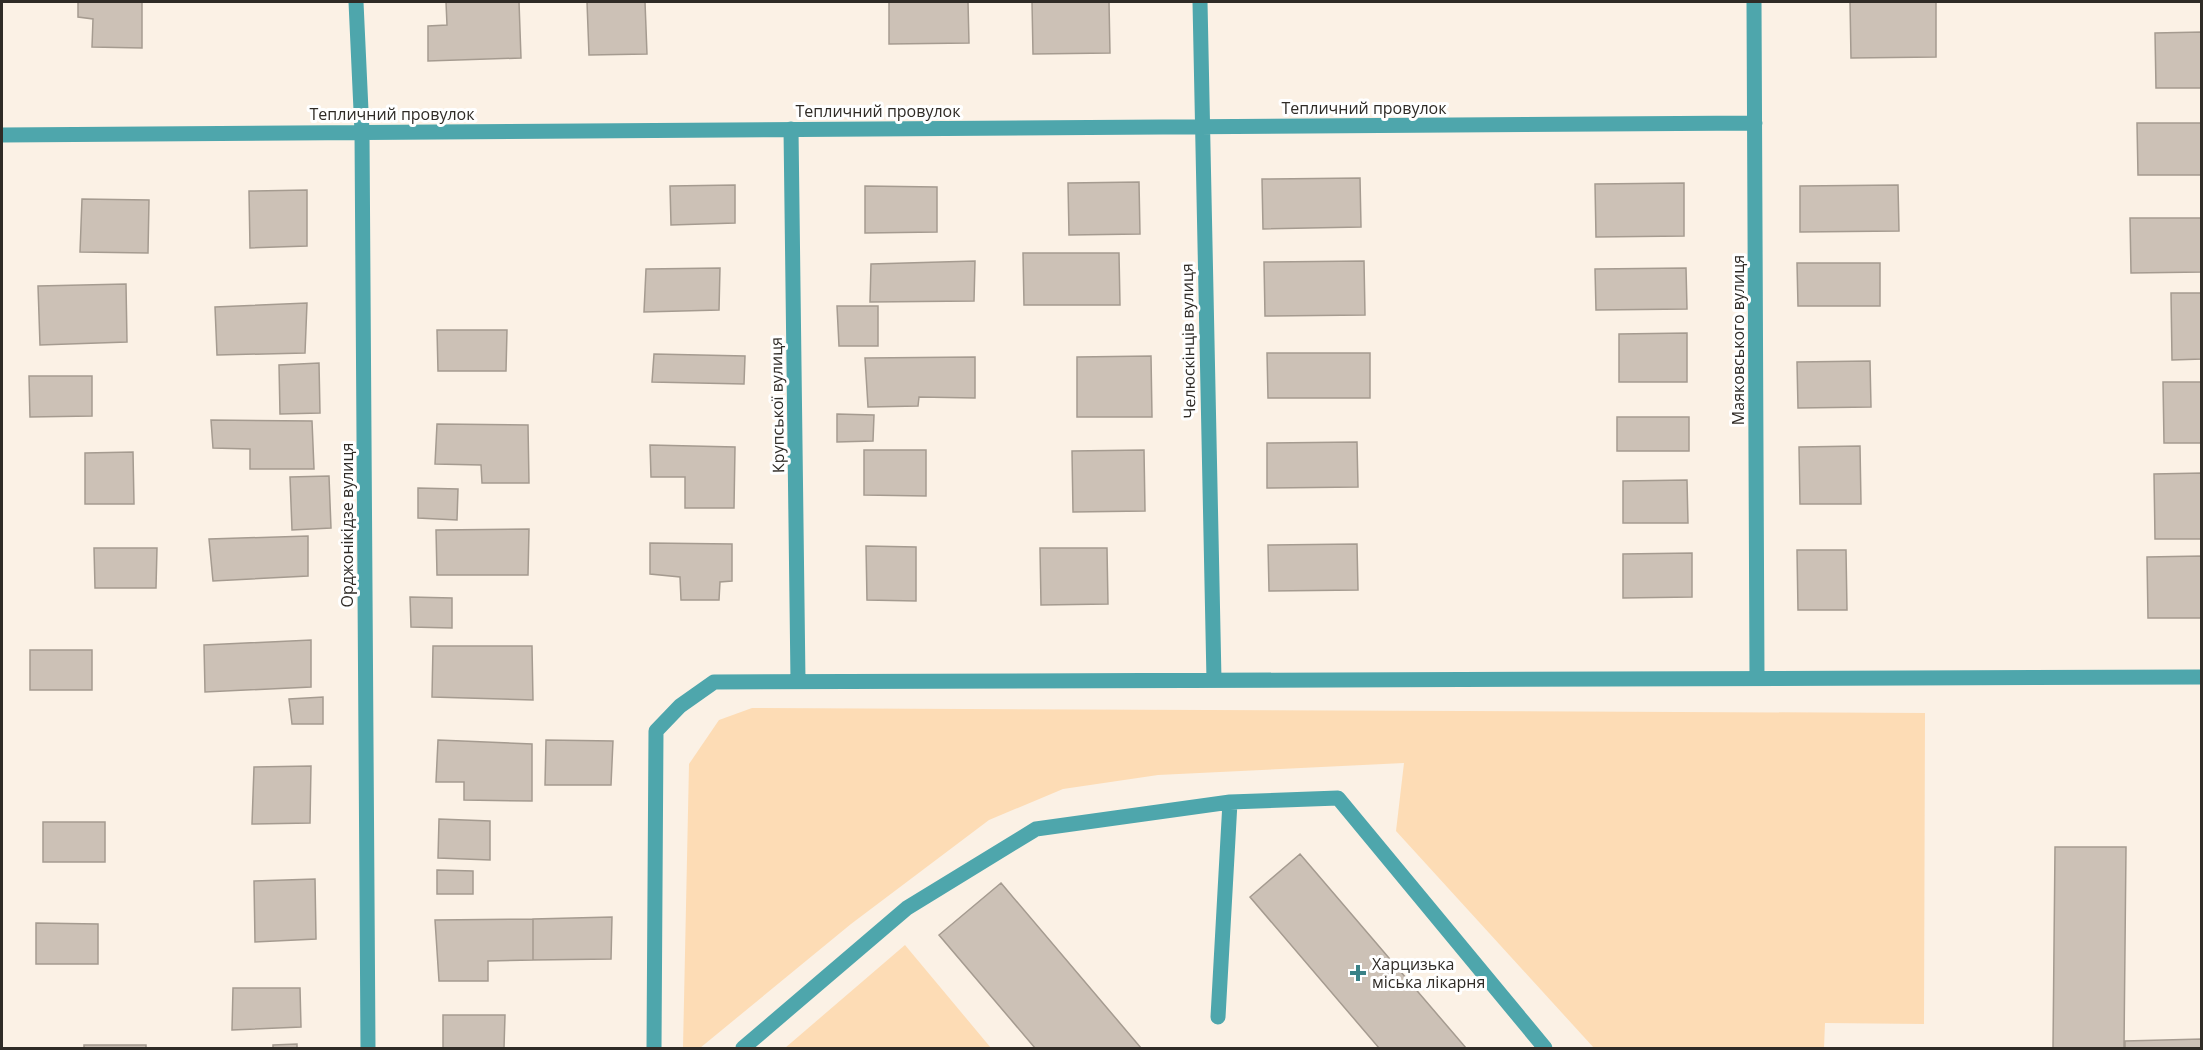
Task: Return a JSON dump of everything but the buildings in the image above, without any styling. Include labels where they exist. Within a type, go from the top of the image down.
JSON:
[{"type":"street","name":"Орджонікідзе вулиця","points":[[356,2],[362,132],[368,1048]]},
{"type":"street","name":"Челюскінців вулиця","points":[[1200,2],[1214,680]]},
{"type":"street","name":"Маяковського вулиця","points":[[1754,2],[1757,678]]},
{"type":"street","name":"Тепличний провулок","points":[[2,135],[1755,123]]},
{"type":"street","name":"Крупської вулиця","points":[[791,129],[798,681]]},
{"type":"street","points":[[654,1048],[656,731],[680,706],[714,682],[2202,677]]},
{"type":"street","points":[[743,1048],[907,908],[1036,829],[1230,802],[1338,798],[1545,1048]]},
{"type":"street","points":[[1218,1017],[1230,802]]},
{"type":"shaded area","points":[[752,708],[1925,713],[1924,1024],[1825,1023],[1824,1048],[1594,1048],[1396,831],[1404,763],[1158,775],[1063,789],[989,820],[851,924],[700,1048],[683,1048],[689,764],[719,720]]},
{"type":"shaded area","points":[[905,945],[991,1048],[785,1048]]},
{"type":"place","name":"Харцизька міська лікарня","points":[[1358,973]]}]
